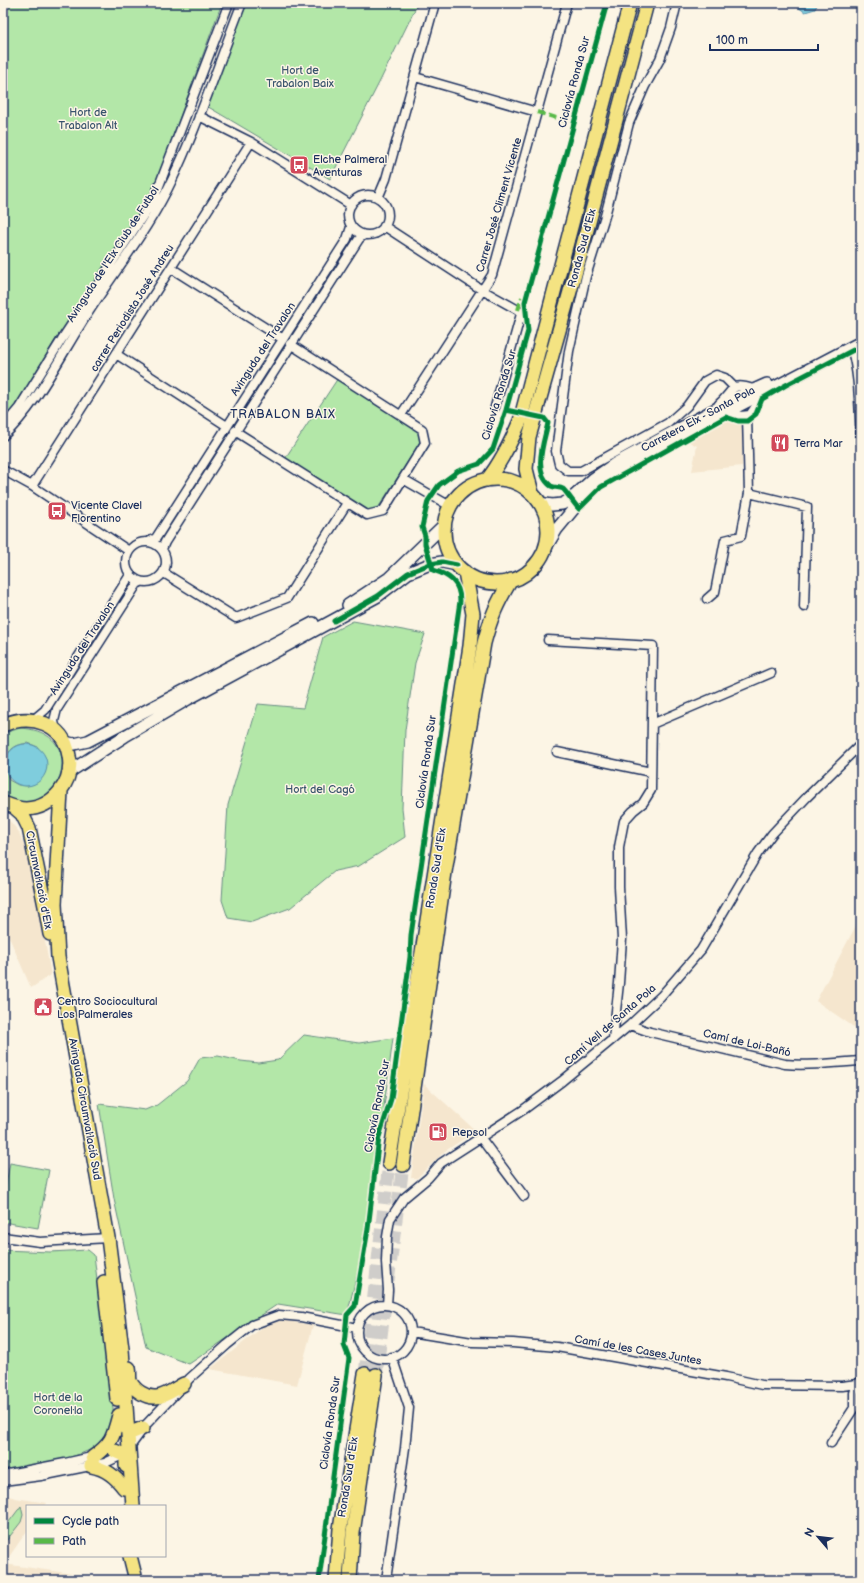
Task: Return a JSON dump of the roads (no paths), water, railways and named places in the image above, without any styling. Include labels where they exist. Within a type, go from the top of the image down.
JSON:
[{"type":"main road","name":"Ronda Sud d'Elx","points":[[487,480],[498,467],[520,420],[630,3]]},
{"type":"main road","name":"Ronda Sud d'Elx","points":[[536,498],[526,469],[528,436],[580,256],[647,3]]},
{"type":"main road","name":"Carretera Elx - Santa Pola","points":[[545,549],[557,529],[576,506],[601,482],[729,411],[768,384],[861,335]]},
{"type":"main road","name":"Carretera Elx - Santa Pola","points":[[536,498],[552,505],[562,504],[570,500],[593,479],[616,463],[700,417],[755,393],[856,344]]},
{"type":"main road","points":[[69,772],[125,736],[188,699],[378,596],[408,573],[430,564],[442,562],[461,569],[479,580],[495,582],[511,580],[524,574],[535,564],[545,549],[548,538],[545,514],[536,498],[518,484],[503,479],[487,480],[472,484],[460,494],[450,506],[444,525],[445,539],[449,553],[461,569]]},
{"type":"main road","points":[[6,720],[33,720],[46,724],[60,737],[74,744],[88,741],[348,605],[389,578],[444,525]]},
{"type":"main road","name":"Ronda Sud d'Elx","points":[[389,1163],[470,646],[473,614],[461,569]]},
{"type":"main road","name":"Ronda Sud d'Elx","points":[[403,1165],[445,872],[484,643],[490,619],[496,605],[511,580]]},
{"type":"main road","points":[[8,805],[27,809],[40,806],[51,800],[61,791],[69,772],[69,756],[60,737]]},
{"type":"main road","points":[[56,957],[55,904],[61,791]]},
{"type":"main road","name":"Circumval·lació d'Elx","points":[[8,805],[22,814],[29,828],[56,957]]},
{"type":"main road","name":"Avinguda Circumval·lació Sud","points":[[56,957],[64,1028],[104,1238],[120,1334],[122,1350],[124,1488],[126,1505]]},
{"type":"main road","name":"Avinguda Circumval·lació Sud","points":[[104,1238],[118,1415],[133,1505]]},
{"type":"main road","points":[[120,1334],[128,1353],[130,1381],[137,1390],[146,1396],[156,1398],[184,1384]]},
{"type":"main road","name":"Ronda Sud d'Elx","points":[[336,1580],[340,1529],[371,1375],[353,1533],[350,1580]]},
{"type":"main road","points":[[114,1377],[119,1381],[124,1425],[123,1445],[126,1456],[129,1505]]},
{"type":"main road","points":[[118,1415],[111,1441],[92,1462],[111,1474],[124,1488]]},
{"type":"main road","points":[[123,1445],[133,1432],[143,1428]]},
{"type":"main road","points":[[136,1557],[136,1580]]},
{"type":"main road","points":[[136,1557],[143,1580]]},
{"type":"street","name":"Avinguda de l'Elx Club de Futbol","points":[[3,427],[19,408],[62,339],[154,199],[229,3]]},
{"type":"street","name":"Avinguda de l'Elx Club de Futbol","points":[[3,436],[10,430],[34,399],[94,302],[154,214],[173,179],[242,3]]},
{"type":"street","points":[[378,198],[386,179],[435,3]]},
{"type":"street","name":"Carrer José Climent Vicente","points":[[401,415],[492,275],[568,3]]},
{"type":"street","points":[[678,3],[660,60],[645,86],[629,123],[605,216],[586,276],[569,351],[556,451],[559,464],[568,471],[581,472],[607,458],[668,423],[687,406],[705,381],[716,375],[725,378],[734,387]]},
{"type":"street","points":[[415,77],[537,112]]},
{"type":"street","points":[[198,116],[251,142],[351,205]]},
{"type":"street","name":"carrer Periodista José Andreu","points":[[32,486],[251,142]]},
{"type":"street","points":[[361,196],[378,198],[384,204],[387,211],[387,219],[384,226],[374,234],[364,235],[356,231],[351,227],[348,215],[351,205],[361,196]]},
{"type":"street","points":[[384,226],[482,290],[518,310],[521,314],[495,407]]},
{"type":"street","name":"Avinguda del Travalon","points":[[150,542],[156,538],[347,239],[351,227]]},
{"type":"street","name":"Avinguda del Travalon","points":[[162,549],[290,344],[359,239],[364,235]]},
{"type":"street","points":[[171,268],[283,339]]},
{"type":"street","points":[[235,431],[367,516],[383,511],[425,443],[422,428],[290,344]]},
{"type":"street","points":[[856,344],[855,357],[858,380],[861,441]]},
{"type":"street","points":[[116,354],[227,426]]},
{"type":"street","points":[[700,417],[725,398],[734,387],[742,386],[755,393],[756,403],[754,411],[747,416],[740,416],[729,411]]},
{"type":"street","points":[[707,598],[715,592],[725,540],[740,536],[749,493],[747,416]]},
{"type":"street","points":[[3,470],[32,486],[129,550]]},
{"type":"street","points":[[403,479],[450,506]]},
{"type":"street","points":[[749,493],[807,507],[804,607]]},
{"type":"street","points":[[164,573],[236,618],[287,598],[347,503]]},
{"type":"street","points":[[140,542],[150,542],[156,543],[162,549],[167,561],[164,573],[159,578],[152,582],[141,582],[130,575],[126,567],[126,561],[129,550],[134,545],[140,542]]},
{"type":"street","name":"Avinguda del Travalon","points":[[33,720],[45,710],[130,575]]},
{"type":"street","name":"Avinguda del Travalon","points":[[60,737],[54,721],[57,709],[137,584],[141,582]]},
{"type":"street","points":[[548,640],[653,646],[651,790],[643,803],[624,821],[619,847],[618,887],[622,939],[613,1039]]},
{"type":"street","points":[[652,724],[771,674]]},
{"type":"street","name":"Camí Vell de Santa Pola","points":[[387,1305],[387,1237],[390,1219],[404,1198],[428,1178],[441,1164],[523,1110],[562,1081],[630,1025],[661,996],[701,950],[758,853],[772,834],[861,744]]},
{"type":"street","points":[[557,752],[651,772]]},
{"type":"street","name":"Camí de Loi-Bañó","points":[[630,1025],[650,1032],[785,1064],[802,1066],[861,1061]]},
{"type":"street","points":[[480,1137],[524,1196]]},
{"type":"street","points":[[3,1237],[40,1242],[104,1238]]},
{"type":"street","points":[[378,1305],[387,1305],[401,1311],[410,1324],[411,1332],[406,1348],[392,1357],[383,1359],[374,1357],[366,1352],[359,1341],[357,1328],[364,1313],[378,1305]]},
{"type":"street","points":[[143,1428],[184,1384],[227,1345],[252,1325],[279,1315],[301,1317],[357,1328]]},
{"type":"street","name":"Camí de les Cases Juntes","points":[[411,1332],[472,1342],[513,1343],[557,1347],[726,1377],[762,1385],[842,1386],[859,1383]]},
{"type":"street","points":[[386,1580],[405,1448],[409,1408],[392,1357]]},
{"type":"street","points":[[830,1443],[854,1408],[854,1393],[859,1383]]},
{"type":"street","points":[[3,1475],[49,1467],[112,1460],[123,1445]]},
{"type":"street","points":[[3,1481],[41,1476],[92,1462]]},
{"type":"water","points":[[792,3],[818,3],[815,9],[805,12]]},
{"type":"water","points":[[22,744],[30,744],[38,747],[44,753],[47,765],[44,777],[38,783],[30,786],[22,786],[14,783],[8,777],[5,769],[5,761],[8,753],[14,747]]},
{"type":"tunnel","points":[[365,1374],[389,1163]]},
{"type":"tunnel","points":[[376,1375],[403,1165]]},
{"type":"place","name":"Elche Palmeral Aventuras","points":[[299,165]]},
{"type":"place","name":"Terra Mar","points":[[780,443]]},
{"type":"place","name":"Vicente Clavel Florentino","points":[[57,511]]},
{"type":"place","name":"Centro Sociocultural Los Palmerales","points":[[43,1007]]},
{"type":"place","name":"Repsol","points":[[438,1132]]},
{"type":"district","name":"TRABALON BAIX","points":[[283,414]]},
{"type":"park label","name":"Hort de Trabalon Baix","points":[[300,76]]},
{"type":"park label","name":"Hort de Trabalon Alt","points":[[88,118]]},
{"type":"park label","name":"Hort del Cagó","points":[[320,789]]},
{"type":"park label","name":"Hort de la Coronel·la","points":[[58,1403]]}]
